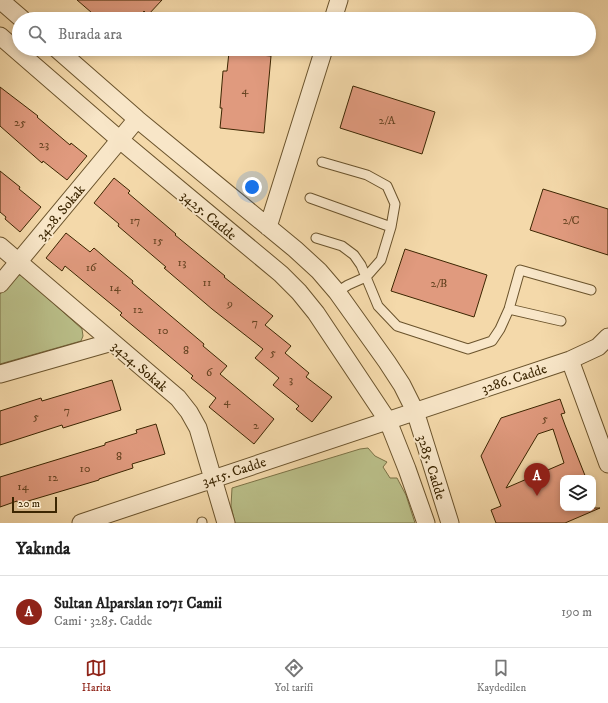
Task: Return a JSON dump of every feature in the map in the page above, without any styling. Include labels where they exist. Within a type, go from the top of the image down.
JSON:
[{"type":"street","points":[[0,0],[14,12]]},
{"type":"street","points":[[335,12],[339,0]]},
{"type":"street","name":"3425. Cadde","points":[[0,36],[12,46]]},
{"type":"street","name":"3425. Cadde","points":[[23,56],[120,140],[281,274],[299,292],[331,334],[388,421]]},
{"type":"street","name":"3425. Cadde","points":[[65,56],[137,119],[319,271],[337,292],[388,362],[402,385],[415,412]]},
{"type":"street","points":[[268,227],[322,56]]},
{"type":"street","name":"3428. Sokak","points":[[0,284],[137,119]]},
{"type":"street","name":"3424. Sokak","points":[[0,246],[178,398],[189,412],[198,428],[214,478],[226,523]]},
{"type":"street","name":"3286. Cadde","points":[[388,421],[570,360],[598,347],[608,337]]},
{"type":"street","points":[[0,374],[112,342]]},
{"type":"street","points":[[570,360],[608,464]]},
{"type":"street","name":"3285. Cadde","points":[[415,412],[450,523]]},
{"type":"street","name":"3415. Cadde","points":[[81,523],[388,421]]},
{"type":"street","name":"3285. Cadde","points":[[388,421],[426,523]]},
{"type":"lane","points":[[322,162],[367,175],[387,186],[395,204],[391,227],[381,260],[366,277],[337,292]]},
{"type":"lane","points":[[310,198],[391,227]]},
{"type":"lane","points":[[316,238],[342,246],[354,255],[361,266],[378,306],[397,326],[468,349],[492,341],[500,329],[509,309],[520,270],[591,290]]},
{"type":"lane","points":[[509,309],[561,322]]},
{"type":"green space","points":[[16,275],[22,275],[82,329],[83,336],[81,341],[0,364],[0,294]]},
{"type":"green space","points":[[368,448],[375,456],[387,462],[383,467],[390,478],[397,478],[406,495],[415,523],[235,523],[231,506],[232,488],[360,449]]},
{"type":"building","points":[[77,0],[162,0],[151,12],[91,12]]},
{"type":"building","points":[[229,56],[271,56],[264,133],[220,128],[223,71],[227,71]]},
{"type":"building","points":[[353,86],[435,112],[422,154],[340,128]]},
{"type":"building","points":[[0,87],[38,116],[37,117],[70,145],[71,143],[87,156],[67,180],[43,161],[42,163],[0,126]]},
{"type":"building","points":[[0,171],[41,207],[20,232],[5,219],[6,217],[0,212]]},
{"type":"building","points":[[114,178],[130,191],[128,193],[176,234],[175,235],[273,316],[265,325],[291,346],[285,353],[309,373],[306,377],[332,397],[312,422],[296,409],[299,406],[273,385],[279,378],[255,358],[263,349],[212,309],[164,268],[166,267],[118,226],[119,224],[94,203]]},
{"type":"building","points":[[543,189],[608,209],[608,255],[530,230]]},
{"type":"building","points":[[66,233],[90,252],[94,248],[227,366],[220,374],[274,419],[254,444],[209,407],[216,398],[191,378],[193,376],[120,315],[122,313],[65,266],[62,271],[46,258]]},
{"type":"building","points":[[405,249],[487,275],[474,317],[391,291]]},
{"type":"building","points":[[112,380],[121,410],[63,428],[62,425],[0,445],[0,411],[41,398],[42,401]]},
{"type":"building","points":[[560,399],[565,413],[561,414],[585,475],[560,475],[560,511],[593,511],[565,523],[496,523],[491,510],[501,506],[481,456],[501,418]],"holes":[[[553,429],[564,463],[506,488],[538,434]]]},
{"type":"building","points":[[156,424],[165,454],[132,464],[133,468],[99,480],[18,504],[17,501],[0,507],[0,477],[105,445],[105,443],[137,433],[136,430]]},
{"type":"place","name":"Sultan Alparslan 1071 Camii","points":[[537,496]]}]
